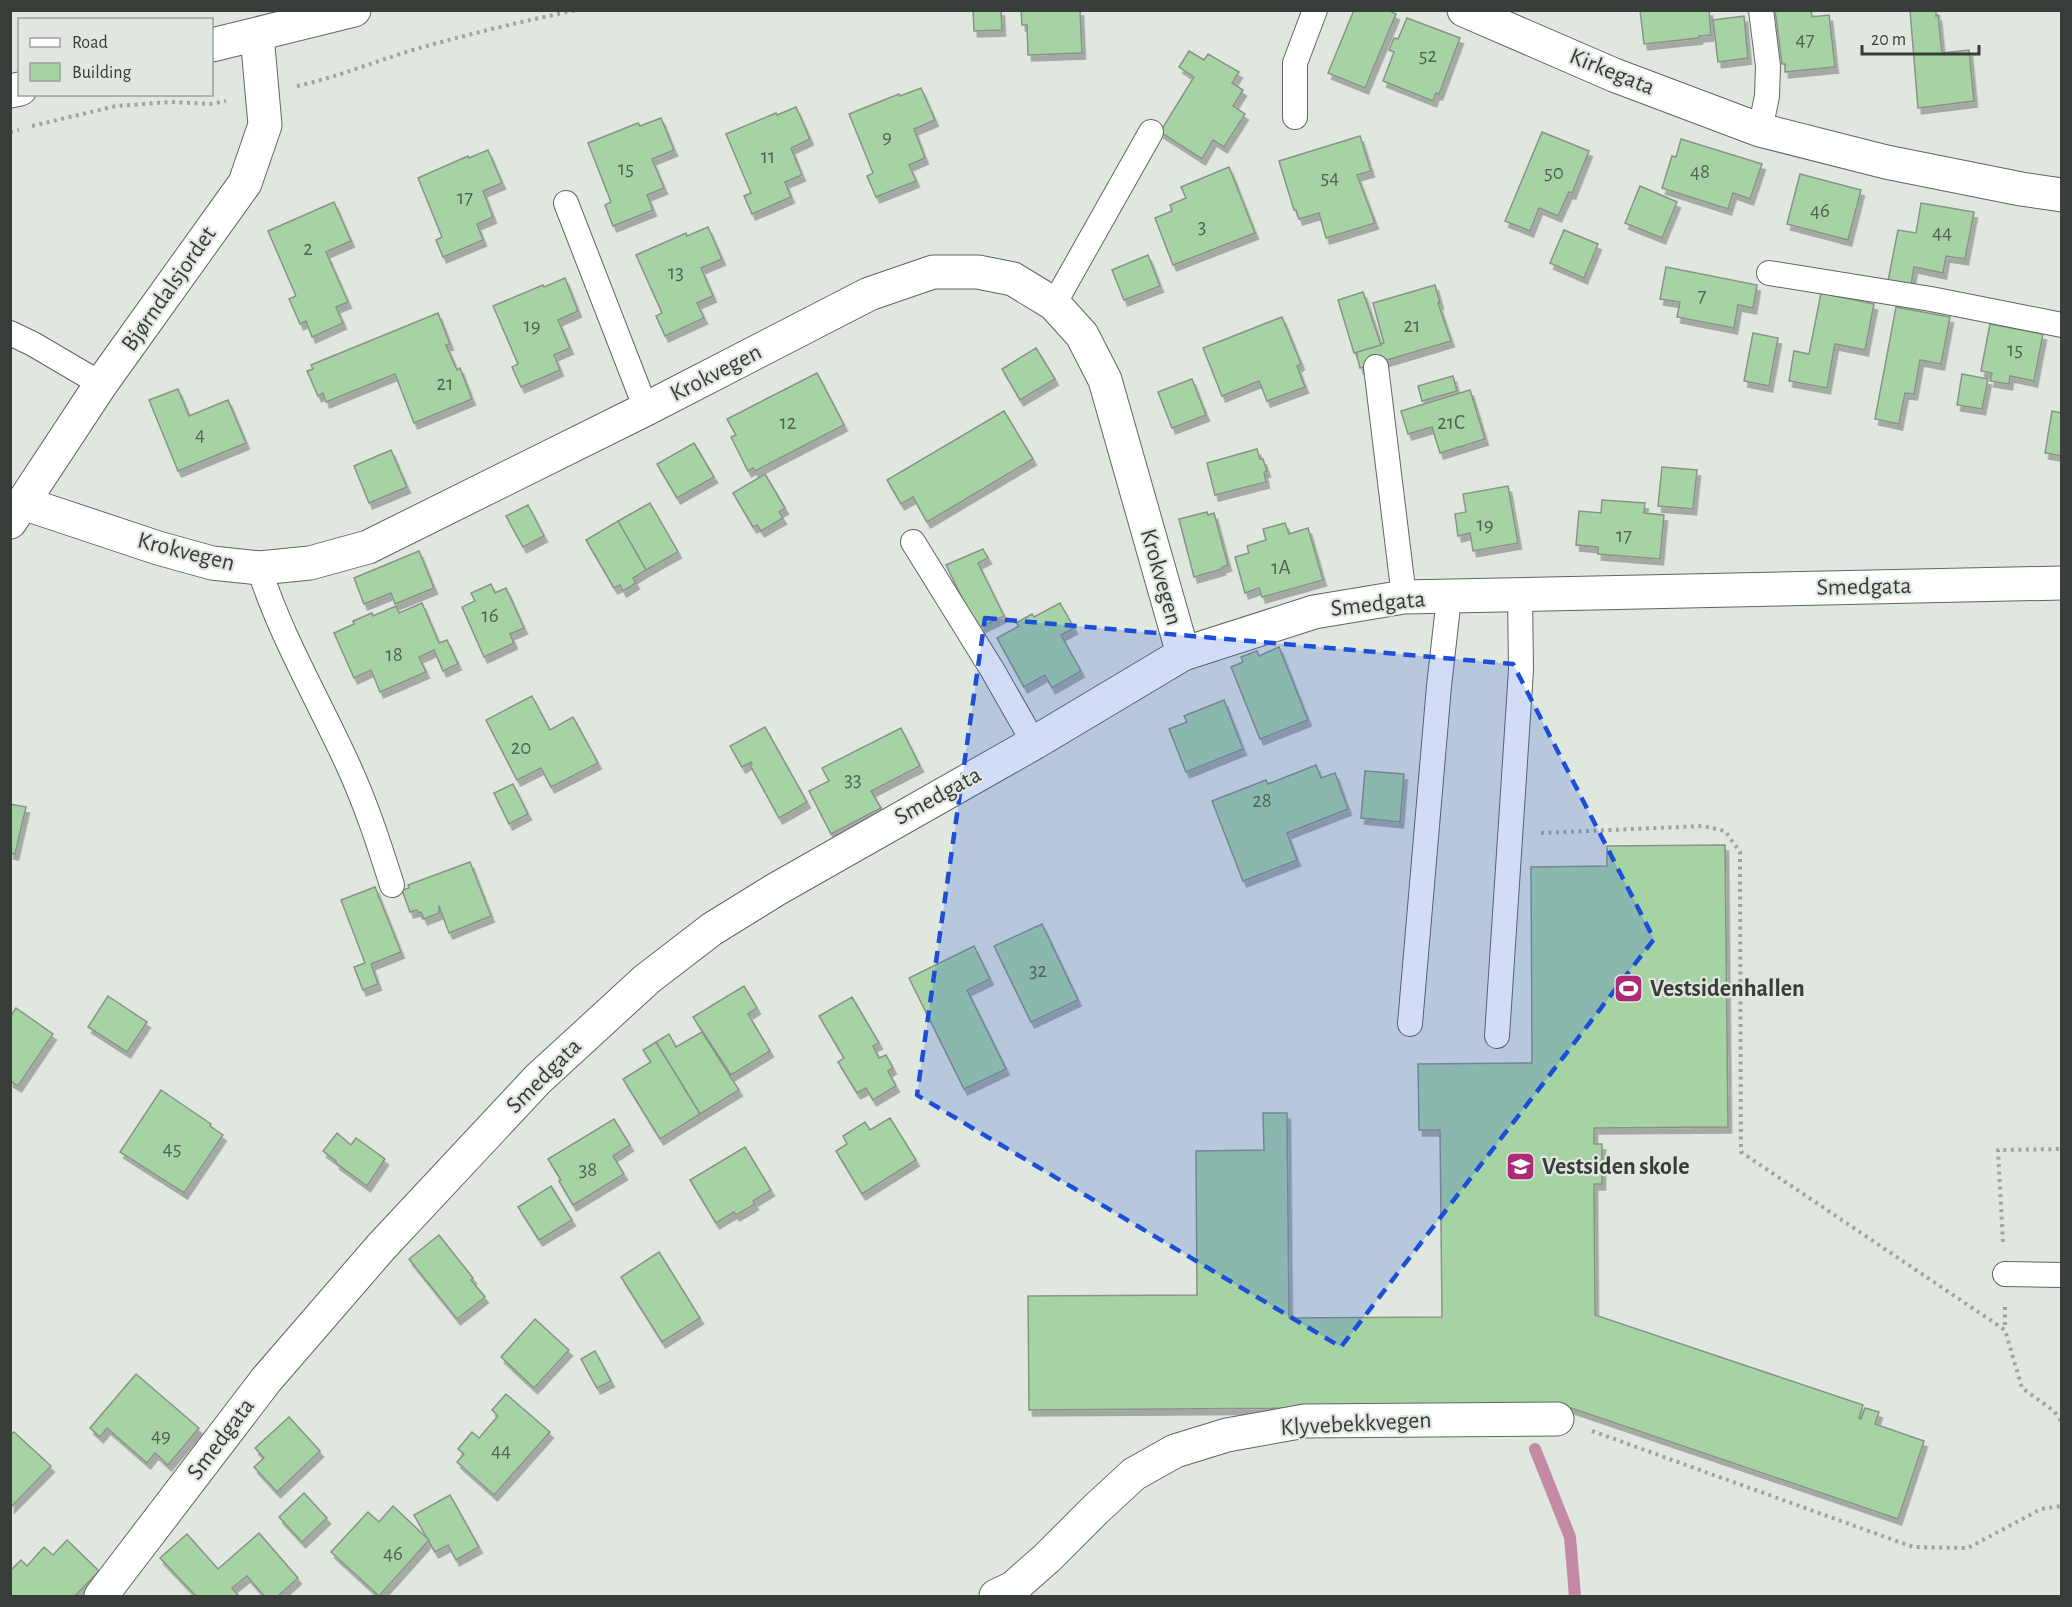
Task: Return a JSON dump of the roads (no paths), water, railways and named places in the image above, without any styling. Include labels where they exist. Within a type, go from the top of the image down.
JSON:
[{"type":"street","points":[[213,45],[354,10]]},
{"type":"street","name":"Kirkegata","points":[[1464,10],[1614,75],[1760,130],[1886,162],[2061,195]]},
{"type":"street","name":"Bjørndalsjordet","points":[[17,513],[101,384],[245,183],[265,125],[256,35]]},
{"type":"street","name":"Krokvegen","points":[[17,513],[212,563],[259,568],[310,563],[368,547],[646,409],[869,294],[933,272],[978,272],[1013,279],[1054,304],[1082,335],[1105,380],[1183,654]]},
{"type":"street","name":"Smedgata","points":[[101,1596],[266,1380],[381,1247],[538,1079],[646,979],[712,929],[775,890],[1183,654],[1314,612],[1404,597],[1449,598],[1520,594],[2061,583]]},
{"type":"street","name":"Klyvebekkvegen","points":[[996,1596],[1013,1588],[1134,1474],[1175,1451],[1227,1435],[1305,1421],[1557,1419]]},
{"type":"lane","points":[[1296,117],[1295,63],[1315,10]]},
{"type":"lane","points":[[1760,130],[1767,96],[1768,66],[1761,10]]},
{"type":"lane","points":[[1054,304],[1151,132]]},
{"type":"lane","points":[[566,203],[646,409]]},
{"type":"lane","points":[[1769,273],[1931,299],[2061,325]]},
{"type":"lane","points":[[10,333],[101,384]]},
{"type":"lane","points":[[1376,367],[1404,597]]},
{"type":"lane","points":[[913,542],[1034,742]]},
{"type":"lane","points":[[259,568],[270,603],[348,766],[372,822],[392,885]]},
{"type":"lane","points":[[1497,1036],[1521,670],[1520,594]]},
{"type":"lane","points":[[1410,1024],[1439,686],[1449,598]]},
{"type":"lane","points":[[2005,1274],[2061,1275]]},
{"type":"waterway","points":[[1535,1449],[1570,1537],[1575,1596]]},
{"type":"place","name":"Vestsidenhallen","points":[[1629,989]]},
{"type":"place","name":"Vestsiden skole","points":[[1521,1167]]}]
